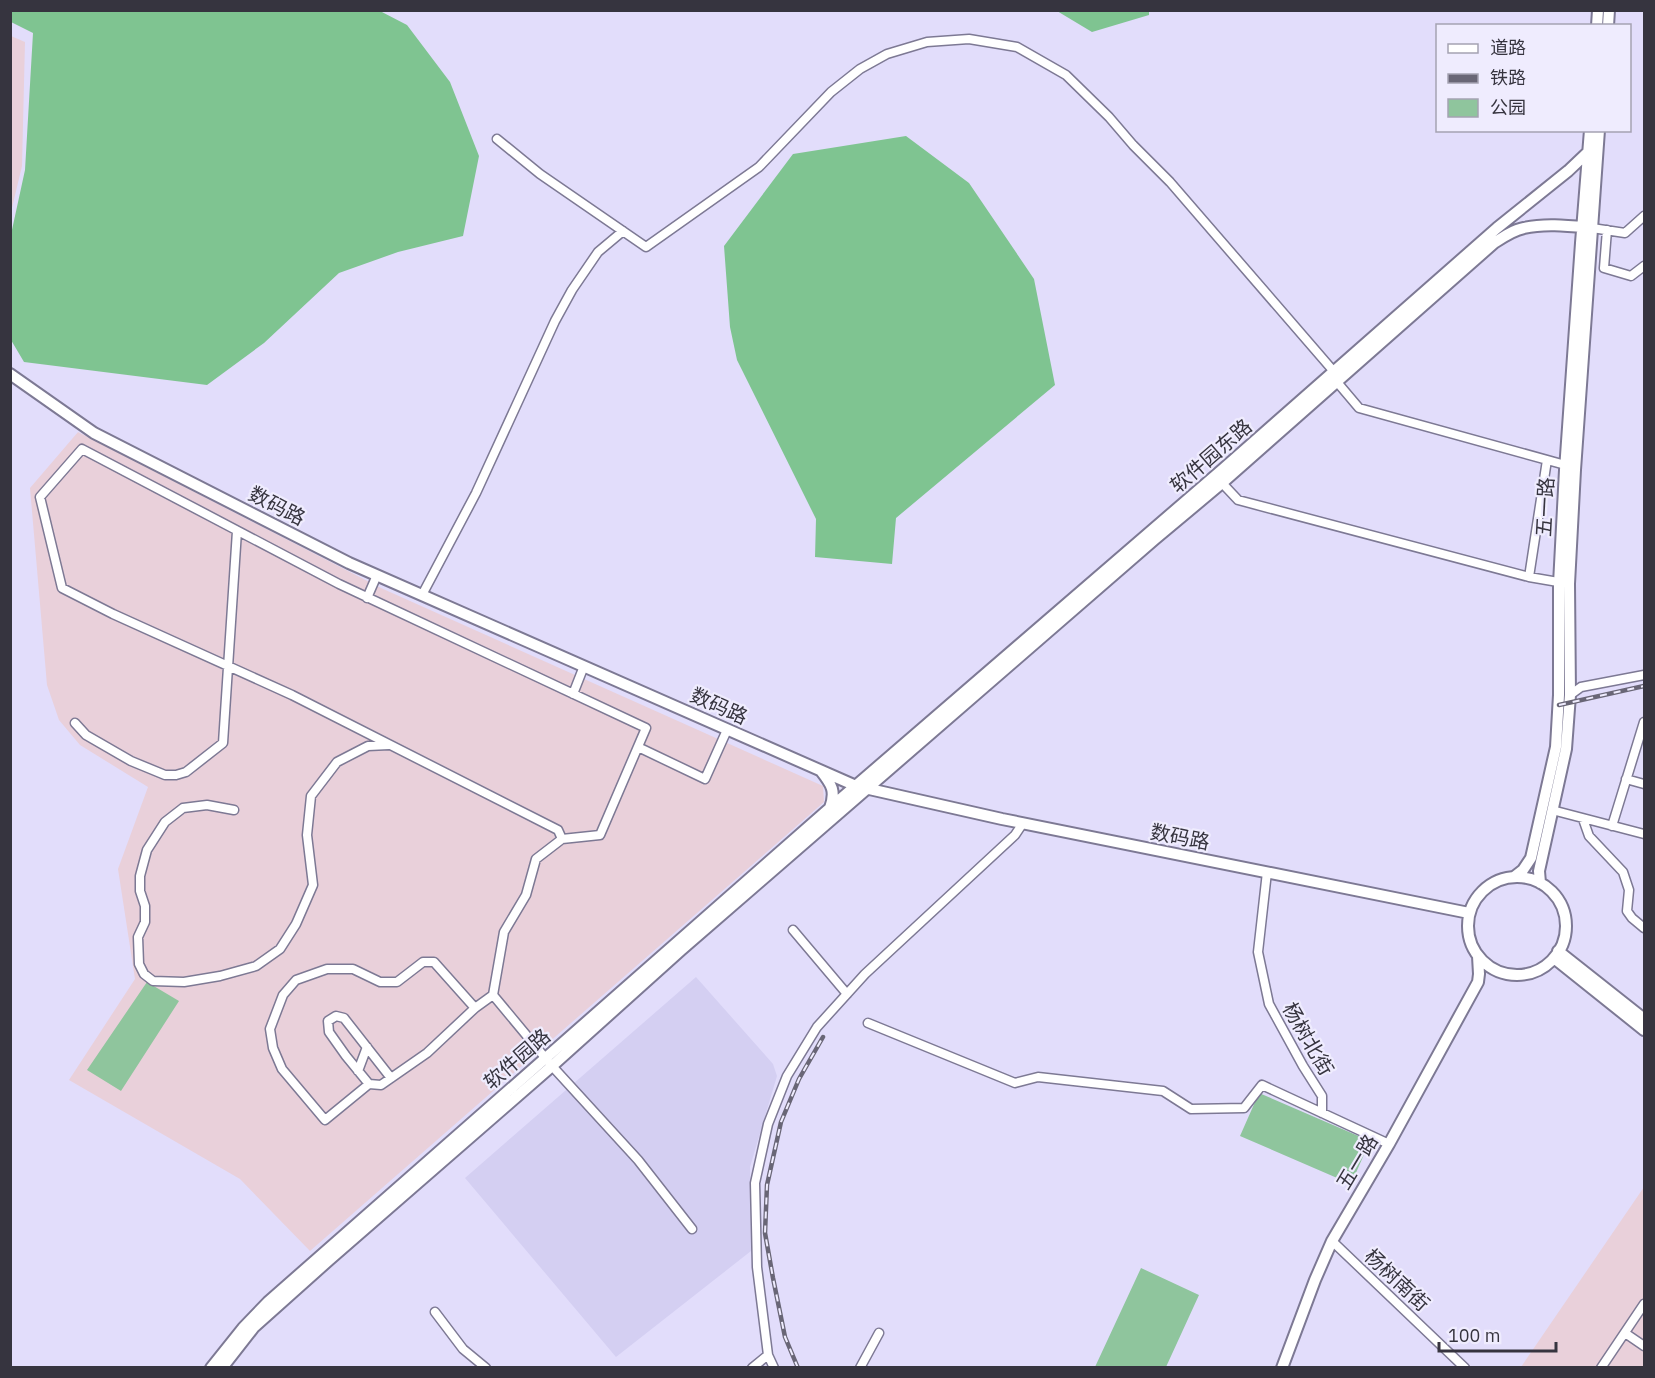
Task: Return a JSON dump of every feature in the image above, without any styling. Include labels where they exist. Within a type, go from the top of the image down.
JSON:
[{"type":"main road","name":"五一路","points":[[1587,228],[1590,132]]},
{"type":"main road","name":"五一路","points":[[1514,877],[1531,858],[1556,747],[1570,467],[1587,228],[1599,132]]},
{"type":"main road","name":"软件园东路","points":[[867,789],[1222,483],[1497,228],[1588,152]]},
{"type":"main road","name":"软件园东路","points":[[856,786],[1188,500],[1337,378],[1494,243],[1525,228],[1587,228]]},
{"type":"main road","name":"数码路","points":[[10,375],[94,434],[350,563],[856,786],[1023,823],[1470,913]]},
{"type":"main road","name":"五一路","points":[[1540,883],[1539,872],[1566,749],[1570,695],[1564,583]]},
{"type":"main road","points":[[821,771],[833,790],[834,798],[830,808]]},
{"type":"main road","points":[[888,772],[888,782],[898,796]]},
{"type":"main road","name":"软件园路","points":[[222,1368],[254,1327],[856,786]]},
{"type":"main road","name":"软件园路","points":[[211,1368],[243,1328],[268,1302],[867,789]]},
{"type":"main road","points":[[1514,877],[1528,878],[1540,883],[1554,893],[1563,908],[1566,925],[1563,941],[1556,954],[1545,966],[1532,973],[1518,975],[1490,968],[1473,949],[1469,938],[1470,913],[1476,899],[1486,888],[1499,880],[1514,877]]},
{"type":"main road","points":[[1556,954],[1644,1019]]},
{"type":"main road","points":[[1556,954],[1644,1030]]},
{"type":"main road","points":[[1478,956],[1478,982]]},
{"type":"main road","points":[[1478,982],[1492,972],[1501,972]]},
{"type":"main road","name":"五一路","points":[[1282,1368],[1332,1241],[1389,1144],[1478,982]]},
{"type":"street","points":[[497,139],[540,174],[646,247],[759,167],[831,92],[860,69],[887,54],[927,42],[969,39],[1017,47],[1066,75],[1109,117],[1170,182],[1337,378],[1359,408],[1570,467]]},
{"type":"street","points":[[1587,228],[1625,233],[1644,216]]},
{"type":"street","points":[[1607,230],[1604,268],[1631,276],[1644,266]]},
{"type":"street","points":[[422,595],[476,493],[555,321],[577,281],[598,252],[623,231]]},
{"type":"street","points":[[475,1008],[434,962],[423,962],[397,982],[380,981],[353,969],[327,969],[296,980],[283,994],[270,1029],[273,1048],[282,1069],[325,1120],[369,1084],[381,1085],[427,1053],[475,1008],[493,995],[504,932],[526,895],[536,859],[562,839],[600,836],[646,728],[367,598],[82,449],[40,497],[62,588],[113,614],[292,695],[558,830],[562,839]]},
{"type":"street","points":[[1529,577],[1547,460]]},
{"type":"street","points":[[1222,483],[1238,500],[1529,577],[1564,583]]},
{"type":"street","points":[[75,723],[86,735],[131,761],[165,775],[186,772],[223,743],[237,531]]},
{"type":"street","points":[[367,598],[377,575]]},
{"type":"street","points":[[573,694],[584,666]]},
{"type":"street","points":[[1570,695],[1581,687],[1644,675]]},
{"type":"street","points":[[1612,826],[1644,722]]},
{"type":"street","points":[[638,747],[705,779],[728,730]]},
{"type":"street","points":[[234,810],[207,805],[183,808],[165,822],[147,850],[140,876],[145,922],[138,937],[138,946],[139,964],[144,974],[153,981],[184,982],[220,976],[256,966],[280,949],[296,924],[313,885],[307,835],[311,796],[336,762],[368,746],[389,745]]},
{"type":"street","points":[[1626,779],[1644,784]]},
{"type":"street","points":[[1552,810],[1644,834]]},
{"type":"street","points":[[1582,819],[1589,836],[1623,872],[1629,890],[1627,911],[1644,928]]},
{"type":"street","points":[[774,1368],[768,1355],[757,1267],[755,1183],[768,1124],[787,1076],[817,1027],[847,994],[1015,835],[1023,823]]},
{"type":"street","name":"杨树北街","points":[[1267,872],[1258,952],[1269,1004],[1303,1066],[1322,1095],[1322,1113]]},
{"type":"street","points":[[793,930],[847,994]]},
{"type":"street","points":[[493,995],[548,1062],[638,1160],[692,1229]]},
{"type":"street","points":[[369,1084],[329,1032],[328,1021],[336,1016],[344,1018],[392,1078]]},
{"type":"street","points":[[868,1023],[1015,1083],[1038,1077],[1163,1091],[1191,1109],[1244,1108],[1262,1085],[1389,1144]]},
{"type":"street","points":[[358,1071],[367,1047]]},
{"type":"street","name":"杨树南街","points":[[1332,1241],[1465,1368]]},
{"type":"street","points":[[1601,1368],[1644,1304]]},
{"type":"street","points":[[435,1312],[463,1348],[486,1368]]},
{"type":"street","points":[[860,1368],[879,1333]]},
{"type":"street","points":[[1625,1333],[1644,1346]]},
{"type":"street","points":[[752,1368],[768,1355]]},
{"type":"shaded area","points":[[11,36],[25,42],[22,166],[11,212]]},
{"type":"shaded area","points":[[78,432],[381,588],[823,786],[824,802],[310,1251],[240,1179],[69,1080],[135,979],[118,869],[148,787],[80,745],[59,720],[47,685],[30,488]]},
{"type":"shaded area","points":[[696,977],[773,1064],[777,1076],[750,1167],[751,1251],[616,1357],[465,1178]]},
{"type":"shaded area","points":[[1644,1187],[1644,1367],[1521,1367]]},
{"type":"green space","points":[[10,11],[380,11],[407,25],[450,82],[479,156],[463,236],[398,252],[339,273],[264,343],[207,385],[24,362],[11,340],[10,239],[25,170],[33,33],[11,22]]},
{"type":"green space","points":[[1057,11],[1149,11],[1149,15],[1092,32]]},
{"type":"green space","points":[[906,136],[969,183],[1034,279],[1055,385],[896,518],[892,564],[815,557],[816,519],[737,360],[730,327],[724,246],[793,154]]},
{"type":"green space","points":[[147,982],[179,1001],[121,1091],[87,1070]]},
{"type":"green space","points":[[1259,1093],[1370,1141],[1351,1184],[1240,1136]]},
{"type":"green space","points":[[1141,1268],[1199,1295],[1166,1367],[1095,1367]]},
{"type":"railway","points":[[1559,705],[1644,686]]},
{"type":"railway","points":[[798,1368],[785,1337],[765,1233],[767,1185],[781,1122],[799,1079],[823,1037]]}]
